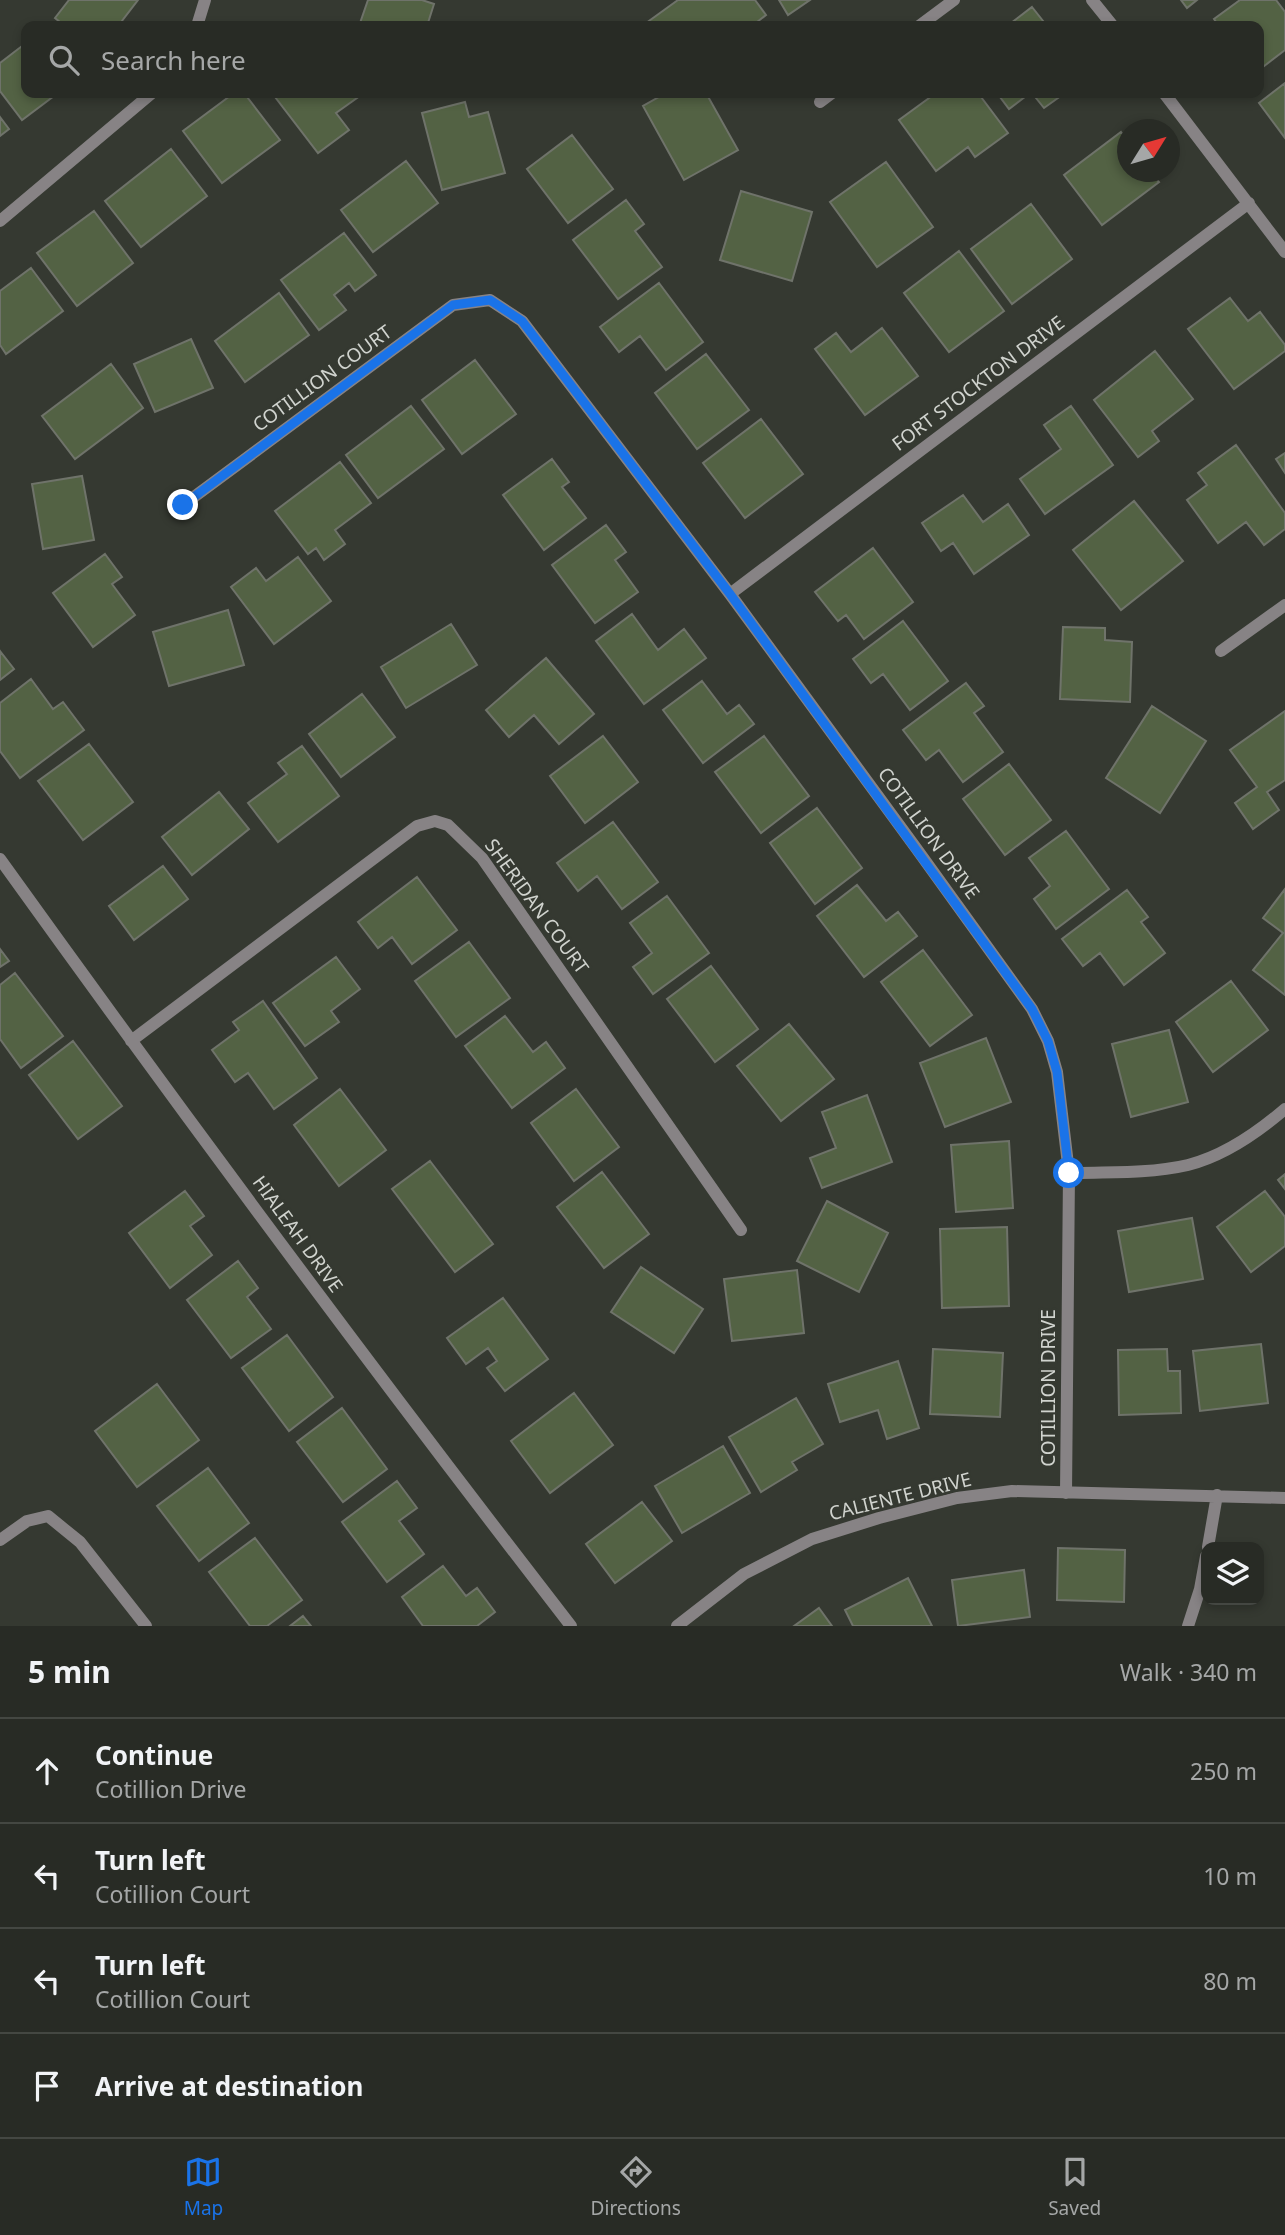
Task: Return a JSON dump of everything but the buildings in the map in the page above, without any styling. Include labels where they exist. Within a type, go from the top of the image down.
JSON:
[{"type":"street","points":[[199,21],[205,0]]},
{"type":"street","points":[[926,21],[954,0]]},
{"type":"street","points":[[1092,0],[1108,21]]},
{"type":"street","points":[[0,221],[146,98]]},
{"type":"street","points":[[820,102],[825,98]]},
{"type":"street","points":[[1168,98],[1285,252]]},
{"type":"street","name":"FORT STOCKTON DRIVE","points":[[730,594],[1250,203]]},
{"type":"street","name":"COTILLION DRIVE","points":[[490,300],[522,321],[730,594],[1032,1009],[1048,1041],[1057,1072],[1069,1173],[1066,1493]]},
{"type":"street","name":"COTILLION COURT","points":[[183,505],[453,305],[490,300]]},
{"type":"street","points":[[1221,651],[1285,605]]},
{"type":"street","name":"SHERIDAN COURT","points":[[131,1041],[417,826],[435,821],[448,825],[482,858],[741,1230]]},
{"type":"street","name":"HIALEAH DRIVE","points":[[0,859],[411,1420],[571,1626]]},
{"type":"street","points":[[1069,1173],[1146,1171],[1188,1165],[1223,1152],[1265,1126],[1285,1108]]},
{"type":"street","name":"CALIENTE DRIVE","points":[[677,1626],[744,1574],[812,1539],[957,1498],[1012,1491],[1285,1498]]},
{"type":"street","points":[[1209,1542],[1217,1495]]},
{"type":"street","points":[[0,1540],[27,1521],[48,1516],[80,1542],[146,1626]]},
{"type":"street","points":[[1188,1626],[1201,1584]]},
{"type":"route","points":[[183,505],[453,305],[490,300],[522,321],[730,594],[1032,1009],[1048,1041],[1057,1072],[1069,1173]]}]
